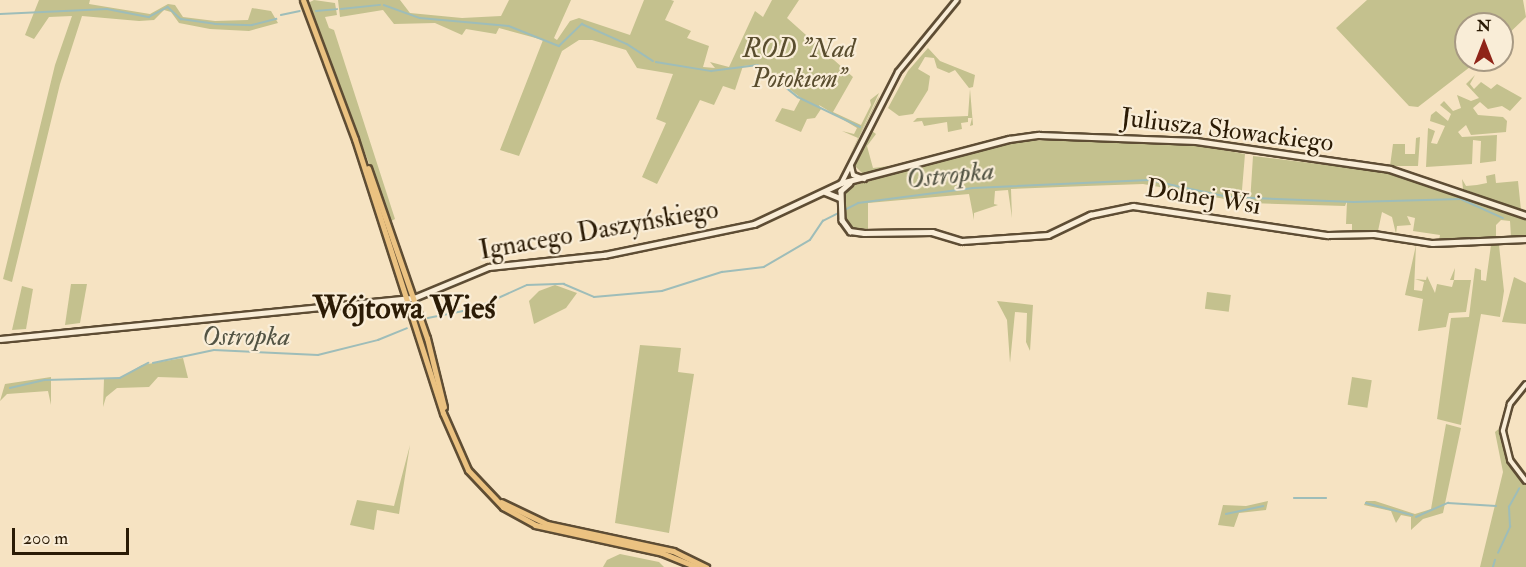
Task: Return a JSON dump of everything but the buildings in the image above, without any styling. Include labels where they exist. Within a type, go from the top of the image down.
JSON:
[{"type":"main road","points":[[303,0],[355,139],[451,434],[468,470],[492,496],[511,512],[543,528],[662,553],[697,567]]},
{"type":"main road","name":"Juliusza Słowackiego","points":[[841,183],[850,183],[1017,138],[1142,137],[1399,171],[1526,215]]},
{"type":"main road","points":[[355,139],[384,205],[414,298],[451,434]]},
{"type":"main road","name":"Ignacego Daszyńskiego","points":[[0,339],[414,298],[489,267],[604,255],[754,224],[841,183]]},
{"type":"main road","name":"Juliusza Słowackiego","points":[[841,191],[850,183]]},
{"type":"main road","points":[[825,192],[840,198],[841,191]]},
{"type":"main road","name":"Dolnej Wsi","points":[[840,198],[842,217],[846,227],[864,233],[934,233],[962,241],[1047,235],[1090,215],[1133,206],[1328,235],[1374,234],[1432,243],[1526,239]]},
{"type":"main road","points":[[492,496],[547,524],[673,551],[706,567]]},
{"type":"street","points":[[841,191],[841,183],[898,72],[957,0]]},
{"type":"street","points":[[851,165],[853,175],[864,179]]},
{"type":"street","points":[[1526,384],[1510,404],[1503,431],[1510,460],[1526,481]]},
{"type":"green space","points":[[39,0],[90,0],[89,4],[150,14],[168,4],[175,5],[183,17],[215,21],[248,20],[252,8],[271,11],[278,23],[249,31],[210,29],[179,23],[171,12],[164,10],[154,20],[139,21],[82,16],[60,84],[12,282],[3,279],[55,65],[72,16],[49,17],[34,39],[25,35]]},
{"type":"green space","points":[[314,0],[335,3],[337,15],[325,17],[329,28],[334,30],[395,219],[391,221],[308,3]]},
{"type":"green space","name":"ROD \"Nad Potokiem\"","points":[[338,0],[400,0],[410,13],[462,18],[501,16],[509,0],[571,0],[554,38],[557,40],[570,21],[579,18],[630,35],[644,0],[671,0],[674,1],[665,20],[691,31],[687,38],[709,46],[703,67],[715,68],[710,62],[729,67],[755,11],[763,17],[772,0],[799,0],[787,18],[853,77],[833,112],[861,125],[871,105],[870,100],[879,93],[859,136],[879,96],[850,155],[858,138],[842,131],[854,134],[857,128],[819,105],[821,109],[815,118],[807,119],[801,132],[775,121],[782,108],[794,111],[801,98],[758,65],[743,66],[735,90],[723,86],[714,105],[700,100],[657,184],[642,177],[666,123],[656,119],[673,74],[637,68],[626,50],[592,40],[579,40],[562,51],[519,156],[500,150],[543,40],[499,28],[496,34],[466,29],[462,35],[435,23],[394,24],[383,10],[340,17]]},
{"type":"green space","points":[[1367,0],[1523,0],[1526,17],[1514,28],[1514,12],[1454,12],[1454,72],[1463,72],[1418,107],[1409,106],[1336,28]]},
{"type":"green space","points":[[928,48],[940,61],[975,75],[973,87],[969,88],[955,70],[949,73],[937,68],[934,58],[925,57],[918,69],[930,76],[928,90],[913,114],[899,116],[888,108],[908,71]]},
{"type":"green space","points":[[1475,75],[1470,84],[1474,89],[1481,82],[1491,89],[1497,84],[1522,98],[1510,111],[1502,106],[1488,109],[1480,102],[1473,108],[1478,115],[1503,117],[1507,121],[1506,132],[1471,135],[1466,125],[1458,132],[1462,137],[1497,135],[1496,161],[1480,163],[1481,141],[1473,140],[1472,164],[1426,167],[1428,128],[1435,131],[1431,143],[1437,144],[1445,126],[1430,121],[1431,115],[1436,111],[1448,121],[1451,114],[1440,105],[1444,101],[1453,111],[1461,108],[1457,95],[1471,101],[1479,98],[1466,84]]},
{"type":"green space","points":[[970,89],[973,125],[970,126],[972,118],[968,118],[968,122],[961,123],[962,129],[948,132],[947,122],[924,126],[922,121],[913,122],[917,118],[968,116]]},
{"type":"green space","points":[[872,131],[876,134],[867,146],[873,168],[890,166],[863,174],[855,166]]},
{"type":"green space","points":[[1420,137],[1418,166],[1390,166],[1393,144],[1405,144],[1405,154],[1415,154],[1416,138]]},
{"type":"green space","points":[[1088,139],[1195,145],[1245,154],[1241,202],[1143,184],[1086,186],[1011,189],[1012,218],[1008,190],[995,191],[994,204],[998,205],[974,213],[974,220],[969,194],[868,203],[868,229],[852,228],[845,216],[843,192],[848,187],[1013,141]]},
{"type":"green space","points":[[1253,156],[1399,174],[1526,217],[1526,235],[1511,237],[1510,221],[1501,220],[1496,225],[1496,238],[1439,240],[1440,235],[1413,231],[1415,218],[1407,216],[1411,225],[1397,226],[1396,234],[1392,217],[1382,212],[1378,231],[1352,230],[1352,224],[1346,224],[1347,201],[1345,206],[1250,203]]},
{"type":"green space","points":[[1495,174],[1496,183],[1518,181],[1521,210],[1463,189],[1462,179],[1466,186],[1477,185],[1487,183],[1486,176]]},
{"type":"green space","points":[[1416,245],[1414,290],[1422,291],[1424,282],[1415,279],[1426,280],[1427,276],[1435,293],[1437,284],[1452,287],[1454,280],[1471,280],[1466,312],[1449,313],[1446,327],[1418,331],[1423,299],[1405,295]]},
{"type":"green space","points":[[1491,245],[1499,245],[1504,291],[1500,317],[1481,314],[1461,425],[1437,419],[1451,318],[1469,317],[1475,268],[1481,270],[1481,280],[1486,281]]},
{"type":"green space","points":[[1455,268],[1454,280],[1450,280]]},
{"type":"green space","points":[[1514,277],[1526,283],[1526,324],[1502,322]]},
{"type":"green space","points":[[71,284],[87,284],[80,323],[65,325]]},
{"type":"green space","points":[[555,285],[577,293],[566,308],[534,324],[529,301],[539,291]]},
{"type":"green space","points":[[22,286],[33,289],[26,329],[12,330]]},
{"type":"green space","points":[[1207,292],[1231,295],[1229,312],[1205,309]]},
{"type":"green space","points":[[997,301],[1033,305],[1030,351],[1026,342],[1027,313],[1015,312],[1010,363],[1007,320]]},
{"type":"green space","points":[[640,345],[681,348],[678,372],[694,374],[669,533],[615,523]]},
{"type":"green space","points":[[183,358],[188,378],[158,377],[149,387],[117,388],[106,397],[103,407],[104,379],[120,378],[142,365]]},
{"type":"green space","points":[[51,377],[51,405],[48,391],[7,394],[0,401],[5,384]]},
{"type":"green space","points":[[1352,377],[1372,380],[1367,408],[1348,405]]},
{"type":"green space","points":[[1446,424],[1461,428],[1443,513],[1423,519],[1411,530],[1411,517],[1401,515],[1396,523],[1391,511],[1364,505],[1366,501],[1375,501],[1415,514],[1431,509]]},
{"type":"green space","points":[[1503,425],[1507,453],[1526,481],[1526,567],[1480,567],[1503,472],[1495,432]]},
{"type":"green space","points":[[410,445],[399,514],[377,510],[374,530],[350,525],[357,500],[394,506]]},
{"type":"green space","points":[[1268,501],[1266,510],[1239,513],[1234,527],[1218,525],[1223,505],[1246,506]]},
{"type":"green space","points":[[620,554],[659,562],[664,567],[603,567],[607,560]]},
{"type":"waterway","points":[[341,9],[380,5]]},
{"type":"waterway","points":[[384,5],[420,18],[509,26],[559,46],[582,24],[627,44],[653,61]]},
{"type":"waterway","points":[[0,14],[107,9],[149,17],[168,7],[181,19],[215,24],[252,25],[276,19]]},
{"type":"waterway","points":[[316,11],[337,9]]},
{"type":"waterway","points":[[281,15],[300,11]]},
{"type":"waterway","points":[[656,62],[711,71],[758,65],[798,97],[860,127]]},
{"type":"waterway","name":"Ostropka","points":[[428,318],[474,309],[527,285],[564,284],[594,297],[662,291],[722,272],[764,267],[810,240],[823,221],[858,203],[973,188],[1149,180],[1229,197],[1354,202],[1461,199],[1503,218]]},
{"type":"waterway","name":"Ostropka","points":[[153,363],[214,350],[318,355],[378,340],[407,328]]},
{"type":"waterway","name":"Ostropka","points":[[10,388],[45,380],[120,378],[148,363]]},
{"type":"waterway","points":[[1498,553],[1510,527],[1509,507],[1519,489]]},
{"type":"waterway","points":[[1294,498],[1326,498]]},
{"type":"waterway","points":[[1366,503],[1412,515]]},
{"type":"waterway","points":[[1416,517],[1448,503],[1496,506]]},
{"type":"waterway","points":[[1226,514],[1263,506]]},
{"type":"waterway","points":[[1493,567],[1495,560]]},
{"type":"district","name":"Wójtowa Wieś","points":[[404,308]]}]
